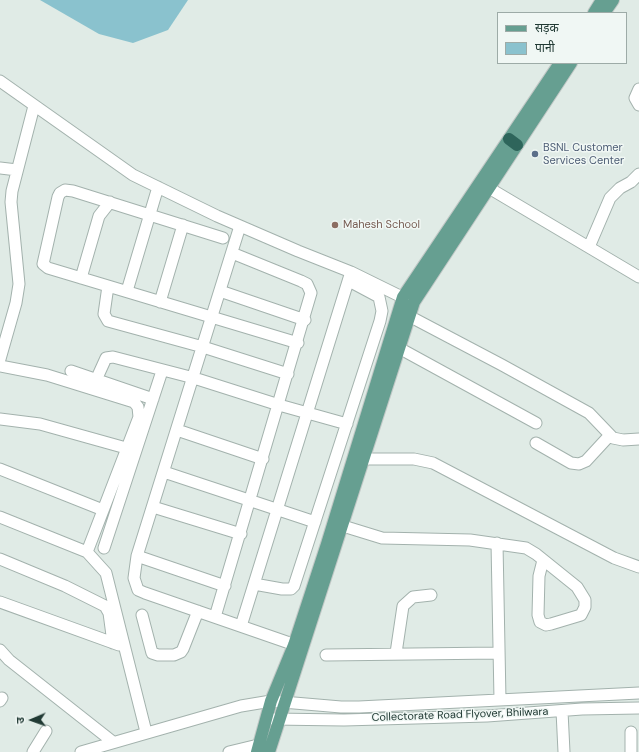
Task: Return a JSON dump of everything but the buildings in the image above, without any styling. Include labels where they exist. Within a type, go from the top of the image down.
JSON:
[{"type":"main road","points":[[595,12],[602,0]]},
{"type":"main road","points":[[605,12],[612,0]]},
{"type":"main road","points":[[257,748],[271,701],[299,646],[342,526],[409,316],[408,300],[489,188],[513,142],[559,64]]},
{"type":"main road","points":[[270,752],[286,702],[299,646],[408,300],[513,142],[570,64]]},
{"type":"street","points":[[0,81],[133,175],[240,226],[350,276],[408,300]]},
{"type":"street","points":[[639,89],[635,98],[639,105]]},
{"type":"street","points":[[0,359],[16,304],[19,284],[11,202],[17,170],[34,106]]},
{"type":"street","points":[[0,168],[17,170]]},
{"type":"street","points":[[588,247],[610,198],[620,188],[636,181]]},
{"type":"street","points":[[127,292],[158,187]]},
{"type":"street","points":[[489,188],[639,277]]},
{"type":"street","points":[[223,238],[69,190],[62,191],[58,197],[43,264],[48,268],[298,343]]},
{"type":"street","points":[[81,278],[99,216],[110,202]]},
{"type":"street","points":[[160,302],[183,225]]},
{"type":"street","points":[[240,226],[138,556],[134,578],[138,590],[299,646]]},
{"type":"street","points":[[215,617],[298,343],[311,293],[307,284],[232,253]]},
{"type":"street","points":[[241,626],[350,276]]},
{"type":"street","points":[[254,584],[282,589],[291,589],[294,586],[347,424],[382,311],[379,297],[350,276]]},
{"type":"street","points":[[108,286],[104,314],[108,321],[203,347],[288,374]]},
{"type":"street","points":[[220,291],[304,320]]},
{"type":"street","points":[[409,316],[502,364],[589,413],[610,435],[617,439],[639,438]]},
{"type":"street","points":[[399,348],[536,423]]},
{"type":"street","points":[[96,380],[108,357],[194,378],[279,405],[347,424]]},
{"type":"street","points":[[0,366],[47,375],[134,402],[138,407],[140,412],[87,552]]},
{"type":"street","points":[[71,371],[153,399]]},
{"type":"street","points":[[104,548],[162,371]]},
{"type":"street","points":[[0,419],[40,424],[126,448]]},
{"type":"street","points":[[177,430],[263,459]]},
{"type":"street","points":[[536,443],[571,463],[579,464],[586,460],[610,435]]},
{"type":"street","points":[[364,459],[414,459],[433,463],[614,558],[639,568]]},
{"type":"street","points":[[0,469],[103,510]]},
{"type":"street","points":[[164,472],[277,511],[315,522]]},
{"type":"street","points":[[153,507],[241,534]]},
{"type":"street","points":[[0,517],[87,552],[101,566],[108,580],[118,645]]},
{"type":"street","points":[[342,526],[382,538],[470,540],[521,546],[531,550],[544,560],[576,587],[582,594],[585,607],[581,615],[546,625],[540,622],[538,615],[538,576],[544,560]]},
{"type":"street","points":[[496,543],[500,700]]},
{"type":"street","points":[[138,556],[225,586]]},
{"type":"street","points":[[0,559],[65,586],[105,606],[109,613],[146,732]]},
{"type":"street","points":[[396,654],[403,606],[413,597],[432,595]]},
{"type":"street","points":[[0,602],[118,645]]},
{"type":"street","points":[[142,615],[152,653],[158,656],[174,655],[181,652],[183,649],[198,611]]},
{"type":"street","points":[[0,650],[9,660],[113,742]]},
{"type":"street","points":[[326,655],[499,653]]},
{"type":"street","points":[[81,752],[146,732],[241,706],[271,701],[341,707],[639,694]]},
{"type":"street","name":"Collectorate Road Flyover, Bhilwara","points":[[266,718],[280,720],[426,718],[639,708]]},
{"type":"street","points":[[562,711],[564,752]]},
{"type":"street","points":[[32,752],[46,731]]},
{"type":"street","points":[[630,732],[631,752]]},
{"type":"street","points":[[230,752],[257,748]]},
{"type":"water","points":[[40,0],[188,0],[168,30],[133,43],[99,34]]},
{"type":"place","name":"BSNL Customer Services Center","points":[[535,154]]},
{"type":"place","name":"Mahesh School","points":[[335,225]]}]
